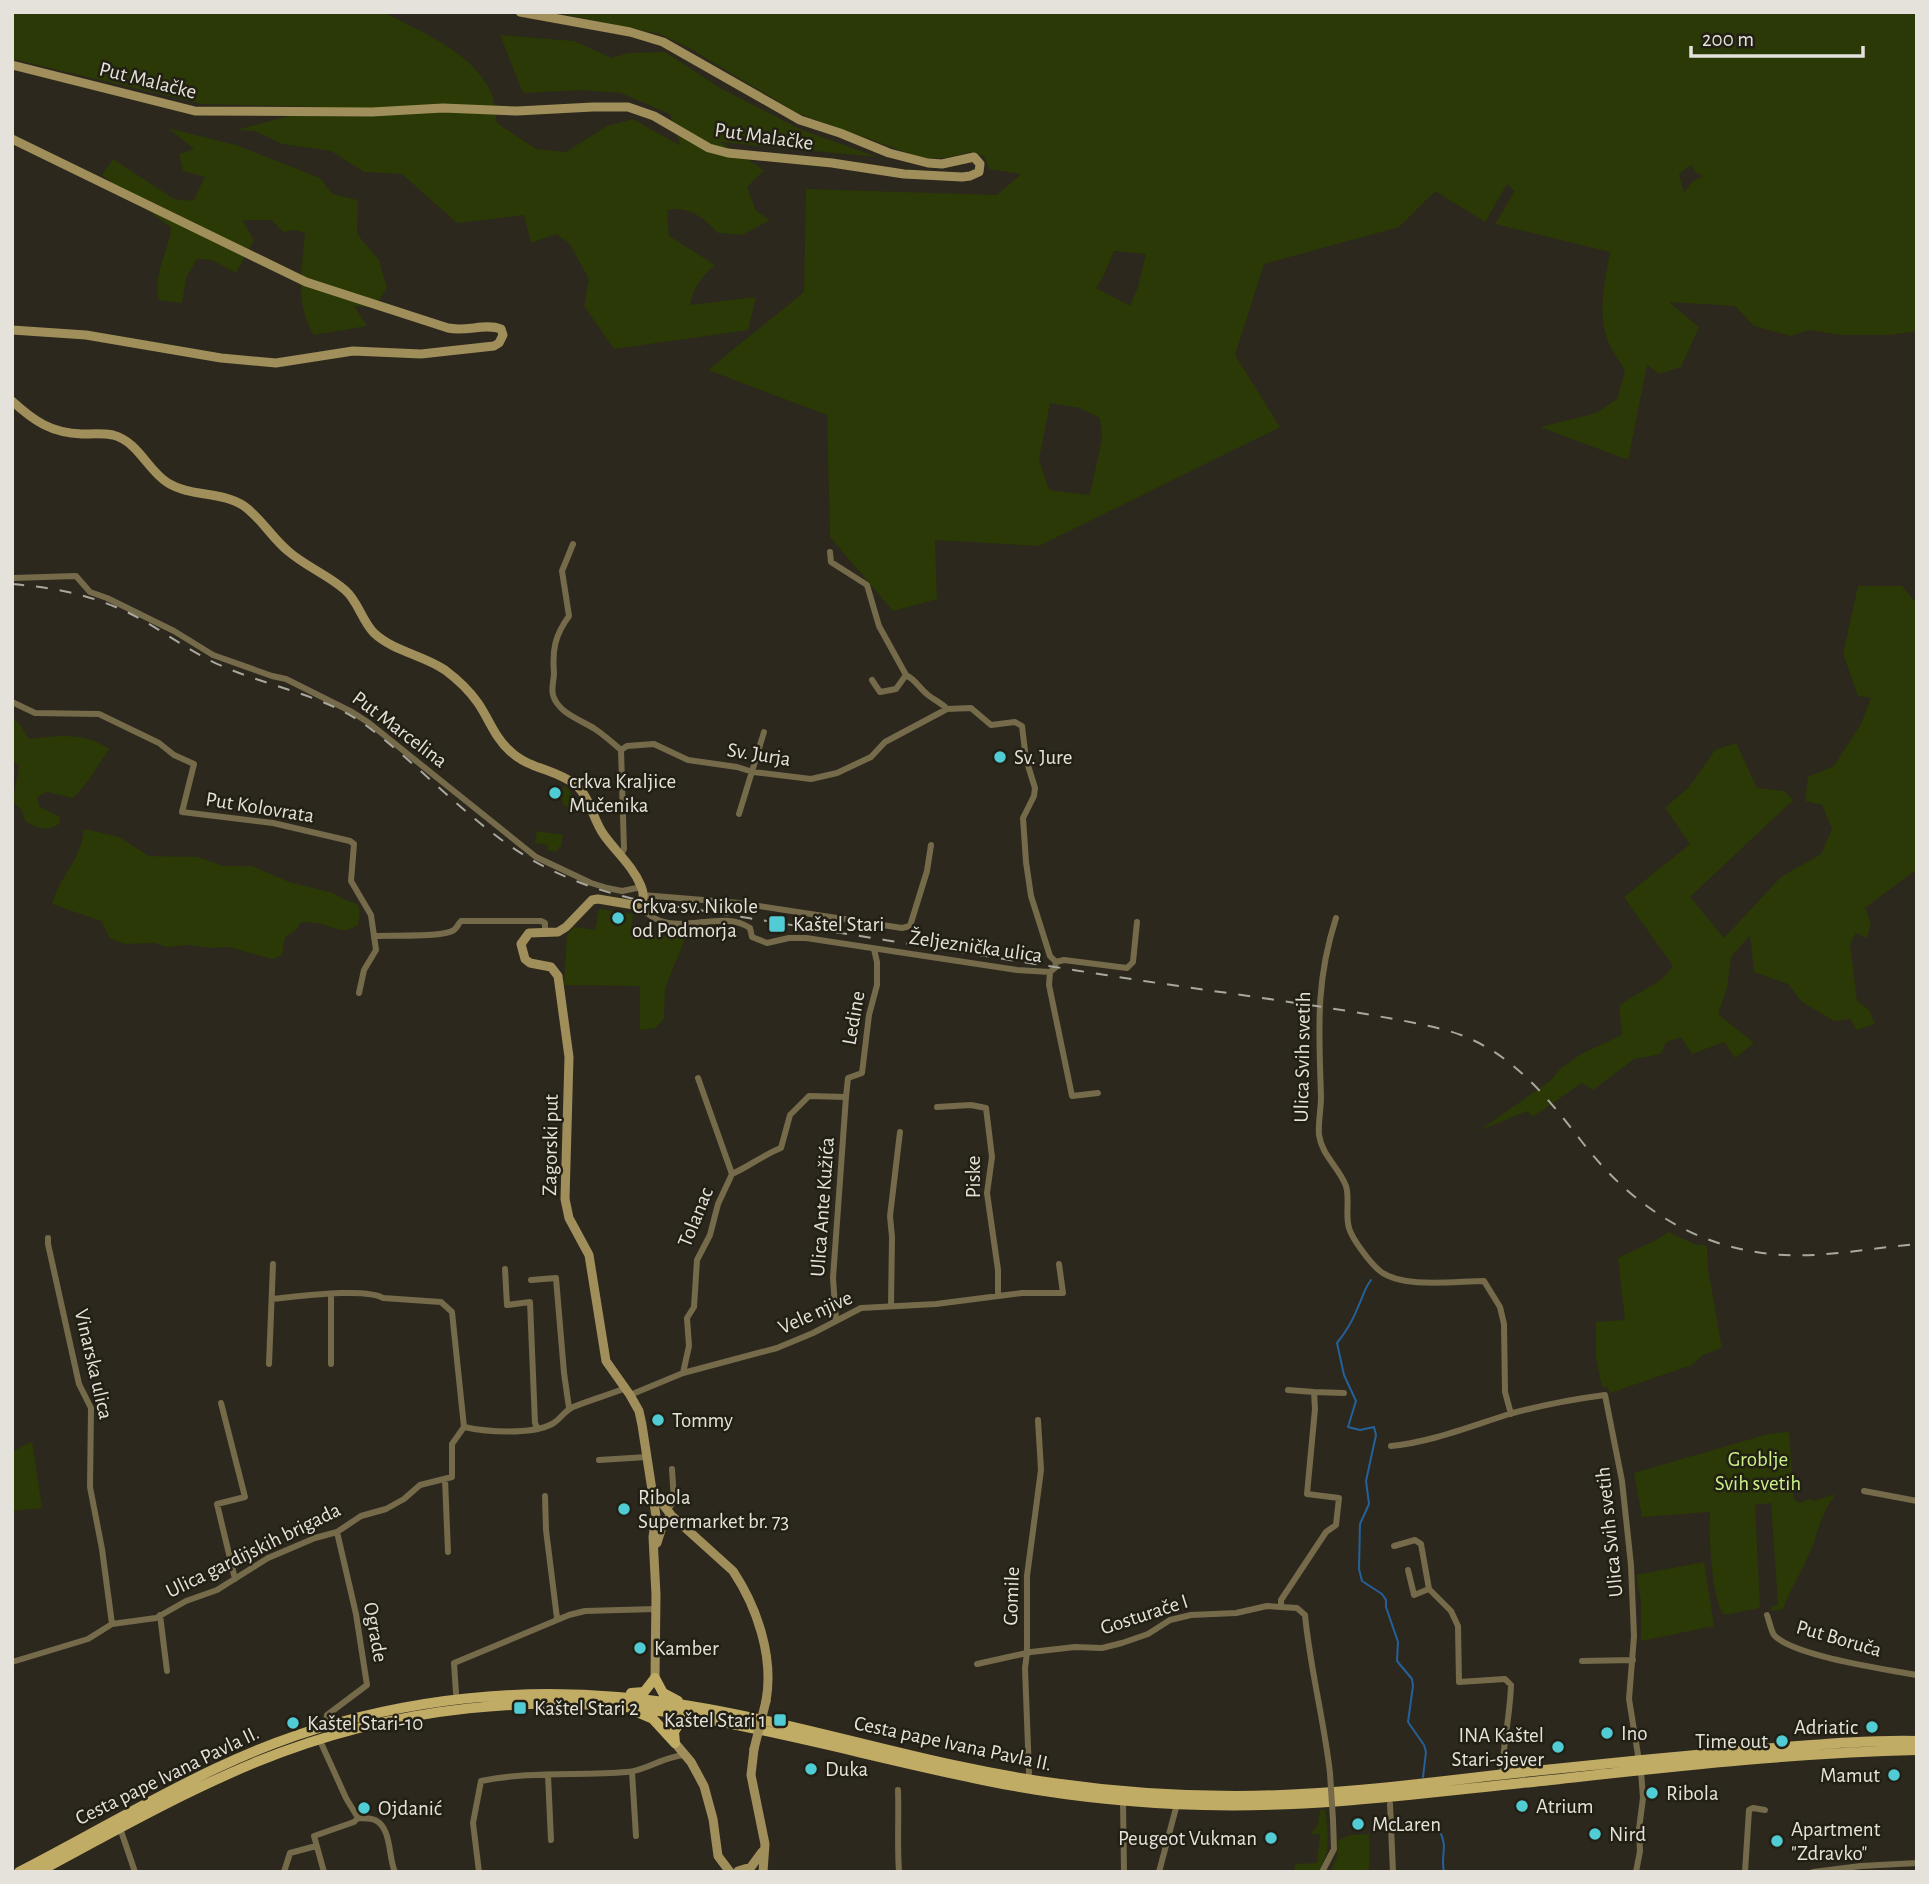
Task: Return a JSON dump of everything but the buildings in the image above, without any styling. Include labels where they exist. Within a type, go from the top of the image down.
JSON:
[{"type":"main road","name":"Put Malačke","points":[[12,65],[195,111],[373,112],[443,108],[517,111],[613,106],[641,111],[709,148],[728,153],[832,163],[904,174],[970,177],[979,172],[980,164],[974,158],[942,164],[913,161],[800,120],[679,49],[649,37],[520,12]]},
{"type":"main road","points":[[12,139],[306,282],[448,328],[466,331],[492,326],[501,329],[503,335],[494,346],[452,352],[398,354],[353,351],[276,363],[221,358],[86,335],[12,330]]},
{"type":"main road","points":[[12,401],[36,422],[55,431],[112,435],[122,439],[139,452],[161,478],[181,489],[215,494],[243,505],[290,554],[346,590],[375,634],[443,669],[458,681],[478,703],[498,739],[510,752],[563,777],[583,792],[603,834],[621,855],[642,891],[640,906]]},
{"type":"main road","name":"Zagorski put","points":[[640,906],[592,900],[558,932],[529,933],[521,944],[521,951],[530,963],[551,967],[558,976],[569,1057],[565,1199],[569,1218],[589,1255],[606,1360],[639,1411],[654,1491]]},
{"type":"main road","points":[[654,1491],[667,1511],[733,1571],[751,1603],[767,1661],[769,1685],[754,1749],[751,1775],[765,1844],[763,1872]]},
{"type":"main road","points":[[654,1491],[655,1678],[663,1693],[684,1705]]},
{"type":"main road","points":[[656,1516],[667,1511]]},
{"type":"main road","points":[[654,1551],[667,1511]]},
{"type":"main road","points":[[614,1701],[644,1692],[655,1678]]},
{"type":"main road","name":"Cesta pape Ivana Pavla II.","points":[[34,1869],[215,1769],[284,1740],[337,1723],[397,1709],[478,1697],[536,1694],[684,1705],[956,1766],[1023,1778],[1110,1790],[1234,1796],[1303,1794],[1502,1775],[1789,1755],[1917,1750]]},
{"type":"main road","points":[[614,1701],[649,1716],[675,1743],[700,1776],[713,1819],[718,1856],[728,1870],[738,1872],[751,1867],[758,1860],[765,1844]]},
{"type":"main road","name":"Cesta pape Ivana Pavla II.","points":[[19,1872],[67,1856],[176,1798],[254,1763],[320,1739],[385,1721],[447,1710],[499,1705],[614,1701],[715,1720],[986,1781],[1123,1801],[1177,1804],[1315,1804],[1823,1744],[1917,1741]]},
{"type":"main road","points":[[675,1743],[674,1732],[680,1722],[689,1719],[715,1720]]},
{"type":"main road","points":[[49,1872],[67,1856]]},
{"type":"main road","points":[[12,1868],[34,1869]]},
{"type":"street","points":[[573,544],[562,572],[569,616],[558,630],[551,654],[554,677],[552,693],[558,705],[621,750],[624,849],[621,855]]},
{"type":"street","points":[[830,552],[831,562],[867,585],[879,626],[905,676],[915,679],[919,687],[947,709],[971,708],[991,725],[1014,722],[1022,726],[1026,759],[1035,788],[1023,818],[1031,897],[1050,956],[1056,962]]},
{"type":"street","name":"Put Marcelina","points":[[12,578],[76,576],[90,592],[174,631],[212,655],[272,677],[286,679],[335,702],[369,723],[536,858],[590,883],[622,891],[642,891]]},
{"type":"street","points":[[873,680],[880,692],[896,689],[905,676]]},
{"type":"street","name":"Put Kolovrata","points":[[12,702],[35,713],[99,714],[159,743],[174,755],[194,764],[182,812],[272,823],[350,841],[354,844],[351,881],[370,915],[375,936]]},
{"type":"street","name":"Sv. Jurja","points":[[621,750],[627,746],[654,744],[688,760],[811,779],[837,773],[871,757],[885,743],[947,709]]},
{"type":"street","points":[[739,814],[764,732]]},
{"type":"street","points":[[642,891],[739,903],[902,929],[910,926],[931,845]]},
{"type":"street","name":"Željeznička ulica","points":[[640,906],[649,916],[670,923],[701,924],[721,920],[742,923],[750,928],[752,937],[761,942],[806,938],[1017,970],[1050,972],[1049,985],[1072,1096],[1098,1093]]},
{"type":"street","name":"Ulica Svih svetih","points":[[1336,918],[1326,951],[1319,997],[1319,1134],[1326,1155],[1347,1188],[1348,1228],[1372,1263],[1381,1272],[1400,1281],[1485,1281],[1500,1307],[1504,1324],[1505,1392],[1511,1414]]},
{"type":"street","points":[[359,993],[364,970],[376,950],[375,936],[432,936],[454,930],[461,920],[541,921],[545,923],[545,932]]},
{"type":"street","points":[[1056,962],[1064,960],[1127,968],[1133,962],[1137,922]]},
{"type":"street","name":"Ledine","points":[[846,1097],[848,1078],[862,1073],[869,1015],[877,985],[874,948]]},
{"type":"street","points":[[1050,972],[1055,968],[1056,962]]},
{"type":"street","name":"Tolanac","points":[[684,1373],[689,1346],[687,1318],[694,1307],[696,1260],[710,1235],[718,1204],[732,1174],[698,1079]]},
{"type":"street","points":[[732,1174],[754,1164],[764,1154],[781,1148],[790,1115],[809,1096],[846,1097]]},
{"type":"street","name":"Ulica Ante Kužića","points":[[836,1320],[834,1278],[846,1097]]},
{"type":"street","name":"Piske","points":[[936,1107],[971,1105],[986,1108],[992,1157],[987,1193],[999,1296]]},
{"type":"street","points":[[891,1305],[890,1216],[900,1132]]},
{"type":"street","name":"Vinarska ulica","points":[[48,1238],[79,1384],[91,1408],[91,1502],[102,1549],[112,1624]]},
{"type":"street","points":[[269,1364],[273,1264]]},
{"type":"street","name":"Vele njive","points":[[538,1429],[556,1422],[569,1408],[777,1348],[813,1334],[861,1308],[936,1304],[1022,1293],[1063,1293],[1059,1264]]},
{"type":"street","points":[[464,1427],[477,1430],[538,1429],[535,1423],[530,1302],[507,1305],[505,1269]]},
{"type":"street","points":[[531,1280],[556,1278],[569,1408]]},
{"type":"street","points":[[271,1299],[331,1294],[376,1294],[383,1298],[441,1303],[452,1312],[464,1427],[452,1444],[452,1477],[445,1479],[448,1552]]},
{"type":"street","points":[[331,1294],[331,1364]]},
{"type":"street","points":[[1288,1390],[1344,1393]]},
{"type":"street","points":[[1314,1392],[1315,1409],[1307,1494],[1339,1498],[1336,1525],[1326,1532],[1315,1548],[1281,1600],[1281,1607],[1297,1608],[1305,1615],[1324,1724],[1334,1849],[1322,1872]]},
{"type":"street","name":"Ulica Svih svetih","points":[[1391,1446],[1464,1431],[1511,1414],[1559,1402],[1605,1395],[1622,1481],[1632,1565],[1633,1660],[1629,1699],[1643,1798],[1636,1872]]},
{"type":"street","points":[[221,1404],[245,1497],[217,1504],[235,1579]]},
{"type":"street","name":"Gomile","points":[[1030,1773],[1025,1668],[1027,1576],[1041,1470],[1038,1420]]},
{"type":"street","points":[[599,1460],[647,1457]]},
{"type":"street","points":[[667,1511],[674,1501],[673,1469]]},
{"type":"street","name":"Ulica gardijskih brigada","points":[[12,1662],[88,1639],[112,1624],[160,1615],[186,1601],[217,1590],[268,1558],[315,1538],[337,1532],[361,1516],[386,1509],[404,1499],[420,1485],[445,1479]]},
{"type":"street","points":[[1864,1491],[1917,1501]]},
{"type":"street","points":[[545,1496],[546,1530],[557,1618]]},
{"type":"street","name":"Ograde","points":[[326,1720],[327,1715],[367,1685],[356,1614],[337,1532]]},
{"type":"street","points":[[1394,1546],[1415,1540],[1421,1544],[1429,1589],[1451,1611],[1458,1626],[1459,1682],[1505,1679],[1511,1685],[1510,1708],[1503,1738],[1502,1775]]},
{"type":"street","points":[[1408,1570],[1414,1595],[1429,1589]]},
{"type":"street","name":"Gosturače I","points":[[977,1664],[1027,1653],[1075,1647],[1102,1648],[1148,1634],[1170,1620],[1191,1615],[1236,1613],[1267,1606],[1281,1607]]},
{"type":"street","points":[[456,1693],[454,1663],[557,1618],[585,1611],[656,1609]]},
{"type":"street","points":[[160,1615],[167,1671]]},
{"type":"street","name":"Put Boruča","points":[[1767,1615],[1774,1635],[1796,1648],[1869,1668],[1917,1675]]},
{"type":"street","points":[[1582,1661],[1633,1660]]},
{"type":"street","points":[[322,1745],[358,1818]]},
{"type":"street","points":[[479,1872],[472,1823],[481,1781],[509,1775],[632,1772],[668,1756],[684,1755]]},
{"type":"street","points":[[632,1772],[636,1836]]},
{"type":"street","points":[[548,1775],[551,1840]]},
{"type":"street","points":[[898,1790],[898,1872]]},
{"type":"street","points":[[1123,1801],[1124,1872]]},
{"type":"street","points":[[1159,1872],[1177,1804]]},
{"type":"street","points":[[1390,1804],[1393,1872]]},
{"type":"street","points":[[1745,1872],[1749,1810],[1765,1810]]},
{"type":"street","points":[[324,1872],[314,1836],[354,1822],[358,1818]]},
{"type":"street","points":[[358,1818],[375,1820],[380,1825],[387,1839],[395,1872]]},
{"type":"street","points":[[120,1828],[135,1872]]},
{"type":"street","points":[[284,1872],[290,1853],[316,1846]]},
{"type":"street","points":[[1813,1872],[1917,1863]]},
{"type":"green space","points":[[12,12],[384,12],[443,44],[470,64],[492,94],[497,123],[536,149],[566,152],[607,126],[633,119],[681,146],[670,114],[621,93],[582,90],[523,93],[500,35],[574,41],[612,58],[628,53],[665,52],[720,88],[802,130],[877,157],[720,142],[764,170],[747,187],[756,211],[770,220],[742,235],[718,233],[696,214],[683,210],[667,210],[669,236],[715,265],[699,283],[690,305],[756,297],[748,330],[614,349],[584,306],[589,279],[569,243],[556,234],[531,243],[524,215],[457,223],[402,174],[364,172],[331,151],[282,144],[255,131],[236,130],[323,107],[202,104],[12,59]]},
{"type":"green space","points":[[553,12],[1917,12],[1917,331],[1890,335],[1841,335],[1809,330],[1791,336],[1754,326],[1735,306],[1669,302],[1699,327],[1681,367],[1659,374],[1647,365],[1628,460],[1540,427],[1596,413],[1617,399],[1625,370],[1610,346],[1603,323],[1604,287],[1610,252],[1495,224],[1515,191],[1507,184],[1485,222],[1435,191],[1399,227],[1264,264],[1235,355],[1280,427],[1039,546],[935,540],[937,599],[893,611],[830,537],[827,415],[708,370],[804,292],[806,189],[997,195],[1021,174],[989,169],[984,156],[971,152],[944,158],[922,158],[797,113],[691,49],[660,34]],"holes":[[[1691,165],[1695,172],[1703,176],[1692,182],[1684,193],[1679,174]],[[1114,251],[1146,254],[1130,306],[1096,288]],[[1050,403],[1080,408],[1100,418],[1102,438],[1090,495],[1049,490],[1039,459]]]},
{"type":"green space","points":[[168,128],[236,145],[320,178],[332,194],[358,200],[357,234],[379,260],[387,288],[374,307],[354,306],[367,326],[314,335],[304,311],[302,298],[301,272],[305,233],[294,230],[283,232],[272,220],[242,220],[254,240],[236,273],[212,260],[197,259],[186,278],[182,303],[159,300],[159,273],[171,228],[102,175],[113,159],[174,199],[193,201],[205,177],[183,171],[179,154],[194,149]]},
{"type":"green space","points":[[1858,586],[1902,586],[1917,604],[1917,869],[1865,908],[1871,924],[1867,938],[1856,933],[1850,944],[1857,1001],[1869,1010],[1875,1024],[1856,1030],[1851,1019],[1834,1021],[1802,1002],[1788,984],[1754,972],[1750,935],[1731,957],[1727,988],[1718,1014],[1754,1043],[1735,1058],[1724,1042],[1692,1054],[1681,1037],[1666,1042],[1661,1054],[1634,1059],[1593,1090],[1582,1083],[1532,1117],[1527,1111],[1478,1131],[1550,1081],[1560,1069],[1581,1054],[1622,1035],[1619,1005],[1661,980],[1673,966],[1624,897],[1690,844],[1665,808],[1689,787],[1715,750],[1736,743],[1757,788],[1785,791],[1793,800],[1690,897],[1724,938],[1781,877],[1821,854],[1832,829],[1822,805],[1805,801],[1808,777],[1834,766],[1861,724],[1871,698],[1858,696],[1843,654]]},
{"type":"green space","points":[[12,719],[18,722],[29,739],[81,737],[110,749],[73,798],[47,792],[37,797],[39,806],[60,817],[59,824],[50,828],[37,827],[25,821],[22,811],[13,801],[19,766],[12,759]]},
{"type":"green space","points":[[566,786],[579,805],[570,808],[562,803],[563,787]]},
{"type":"green space","points":[[84,829],[119,837],[149,856],[198,857],[223,866],[252,866],[289,882],[333,893],[357,904],[360,911],[358,925],[342,930],[319,923],[301,922],[295,931],[285,937],[282,955],[272,959],[229,947],[124,944],[110,938],[101,921],[52,904],[79,850]]},
{"type":"green space","points":[[537,831],[563,835],[561,847],[558,847],[557,852],[548,850],[548,845],[535,843]]},
{"type":"green space","points":[[599,909],[633,914],[631,931],[685,939],[665,988],[664,1019],[655,1028],[640,1030],[640,986],[564,985],[567,935],[574,927],[595,930]]},
{"type":"green space","points":[[1669,1232],[1694,1244],[1707,1246],[1708,1269],[1722,1348],[1703,1355],[1692,1365],[1610,1393],[1607,1386],[1602,1387],[1596,1358],[1596,1322],[1625,1320],[1618,1258]]},
{"type":"green space","name":"Groblje Svih svetih","points":[[1789,1432],[1794,1499],[1800,1503],[1836,1494],[1826,1510],[1811,1550],[1783,1609],[1772,1611],[1771,1606],[1778,1605],[1771,1503],[1755,1505],[1760,1608],[1724,1615],[1716,1596],[1714,1582],[1710,1549],[1710,1512],[1642,1517],[1634,1473],[1768,1434]]},
{"type":"green space","points":[[32,1441],[42,1508],[12,1511],[12,1452]]},
{"type":"green space","points":[[1704,1562],[1714,1626],[1641,1641],[1641,1601],[1636,1575]]},
{"type":"green space","points":[[1320,1810],[1325,1810],[1327,1826],[1325,1858],[1317,1872],[1294,1872],[1295,1864],[1317,1863],[1320,1834],[1311,1834],[1318,1824]]},
{"type":"green space","points":[[1369,1834],[1369,1872],[1330,1872],[1337,1857],[1338,1841],[1349,1835]]},
{"type":"waterway","points":[[1371,1280],[1352,1321],[1337,1343],[1344,1375],[1356,1401],[1348,1427],[1360,1430],[1374,1427],[1376,1435],[1366,1481],[1369,1504],[1360,1524],[1359,1569],[1362,1581],[1382,1594],[1386,1600],[1398,1642],[1397,1661],[1412,1679],[1408,1722],[1426,1752],[1423,1777]]},
{"type":"waterway","points":[[1439,1830],[1444,1846],[1444,1872]]},
{"type":"railway","points":[[12,584],[64,591],[112,606],[144,621],[222,666],[330,705],[364,724],[385,740],[503,841],[552,871],[597,889],[643,901],[1348,1011],[1449,1031],[1489,1049],[1523,1074],[1602,1166],[1653,1211],[1681,1228],[1744,1250],[1778,1255],[1827,1254],[1917,1244]]},
{"type":"place","name":"Sv. Jure","points":[[1000,757]]},
{"type":"place","name":"crkva Kraljice Mučenika","points":[[555,793]]},
{"type":"place","name":"Crkva sv. Nikole od Podmorja","points":[[618,918]]},
{"type":"place","name":"Kaštel Stari","points":[[777,924]]},
{"type":"place","name":"Tommy","points":[[658,1420]]},
{"type":"place","name":"Ribola Supermarket br. 73","points":[[624,1509]]},
{"type":"place","name":"Kamber","points":[[640,1648]]},
{"type":"place","name":"Kaštel Stari 2","points":[[520,1708]]},
{"type":"place","name":"Kaštel Stari 1","points":[[780,1720]]},
{"type":"place","name":"Kaštel Stari-10","points":[[293,1723]]},
{"type":"place","name":"Adriatic","points":[[1872,1727]]},
{"type":"place","name":"Ino","points":[[1607,1733]]},
{"type":"place","name":"Time out","points":[[1782,1741]]},
{"type":"place","name":"INA Kaštel Stari-sjever","points":[[1558,1747]]},
{"type":"place","name":"Duka","points":[[811,1769]]},
{"type":"place","name":"Mamut","points":[[1894,1775]]},
{"type":"place","name":"Ribola","points":[[1652,1793]]},
{"type":"place","name":"Atrium","points":[[1522,1806]]},
{"type":"place","name":"Ojdanić","points":[[364,1808]]},
{"type":"place","name":"McLaren","points":[[1358,1824]]},
{"type":"place","name":"Nird","points":[[1595,1834]]},
{"type":"place","name":"Peugeot Vukman","points":[[1271,1838]]},
{"type":"place","name":"Apartment \"Zdravko\"","points":[[1777,1841]]}]
